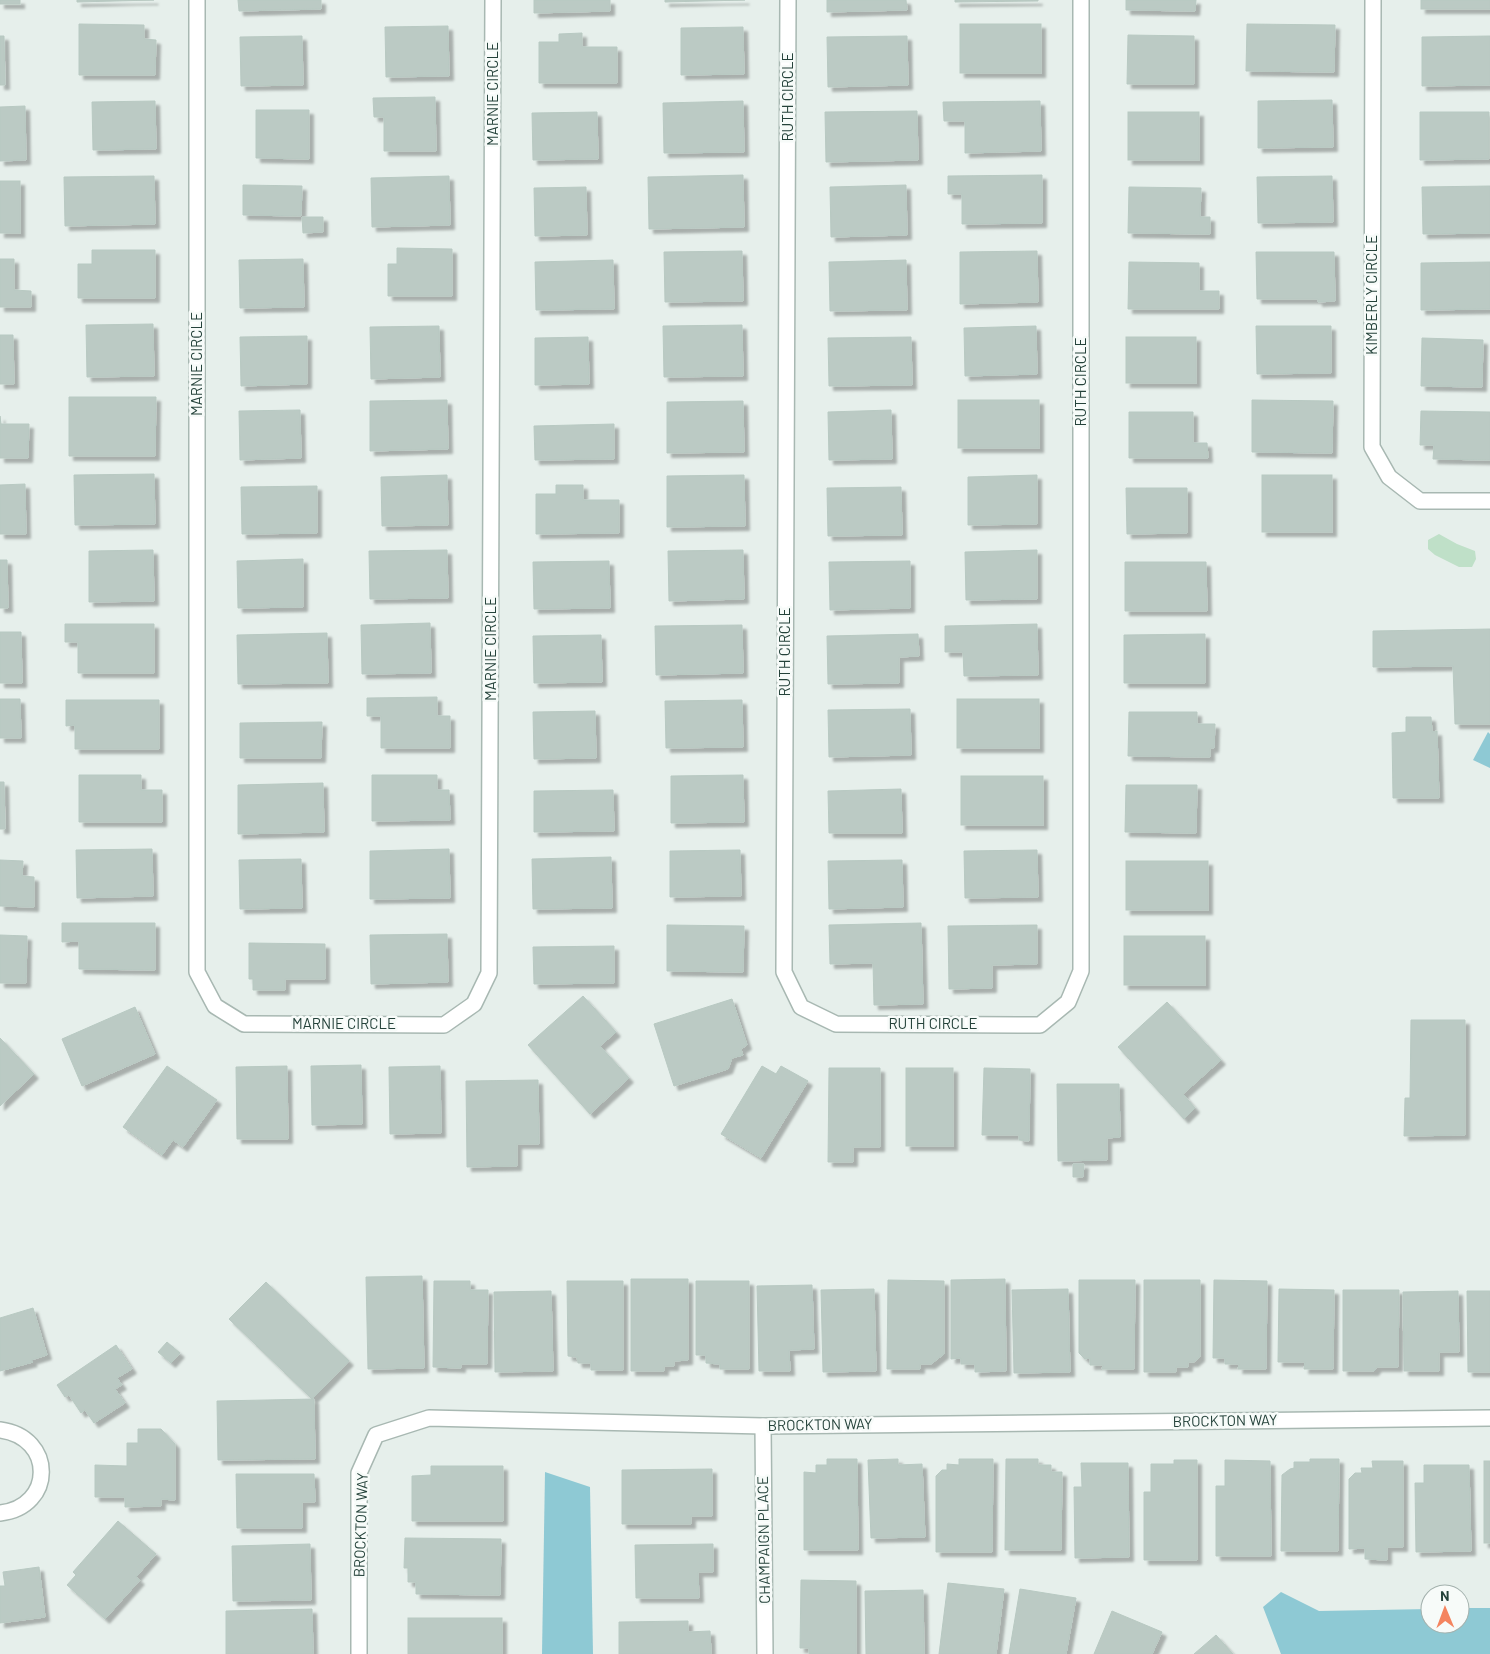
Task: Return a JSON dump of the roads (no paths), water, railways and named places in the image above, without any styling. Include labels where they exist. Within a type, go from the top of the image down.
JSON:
[{"type":"street","name":"MARNIE CIRCLE","points":[[197,0],[198,972],[215,1006],[244,1024],[444,1025],[474,1004],[490,973],[493,0]]},
{"type":"street","name":"RUTH CIRCLE","points":[[788,0],[784,972],[800,1007],[836,1024],[1040,1025],[1068,1002],[1081,971],[1081,0]]},
{"type":"street","name":"KIMBERLY CIRCLE","points":[[1373,0],[1372,447],[1389,477],[1420,501],[1490,502]]},
{"type":"street","name":"BROCKTON WAY","points":[[359,1654],[359,1473],[376,1435],[429,1418],[763,1426],[1490,1418]]},
{"type":"street","name":"CHAMPAIGN PLACE","points":[[763,1426],[765,1654]]},
{"type":"street","points":[[0,1430],[12,1431],[29,1442],[39,1456],[41,1480],[31,1500],[12,1512],[0,1513]]},
{"type":"water","points":[[1488,732],[1490,734],[1490,768],[1473,760]]},
{"type":"water","points":[[545,1472],[590,1487],[593,1654],[542,1654]]},
{"type":"water","points":[[1281,1592],[1319,1611],[1420,1609],[1420,1634],[1470,1634],[1470,1608],[1490,1608],[1490,1654],[1281,1654],[1263,1607]]}]
